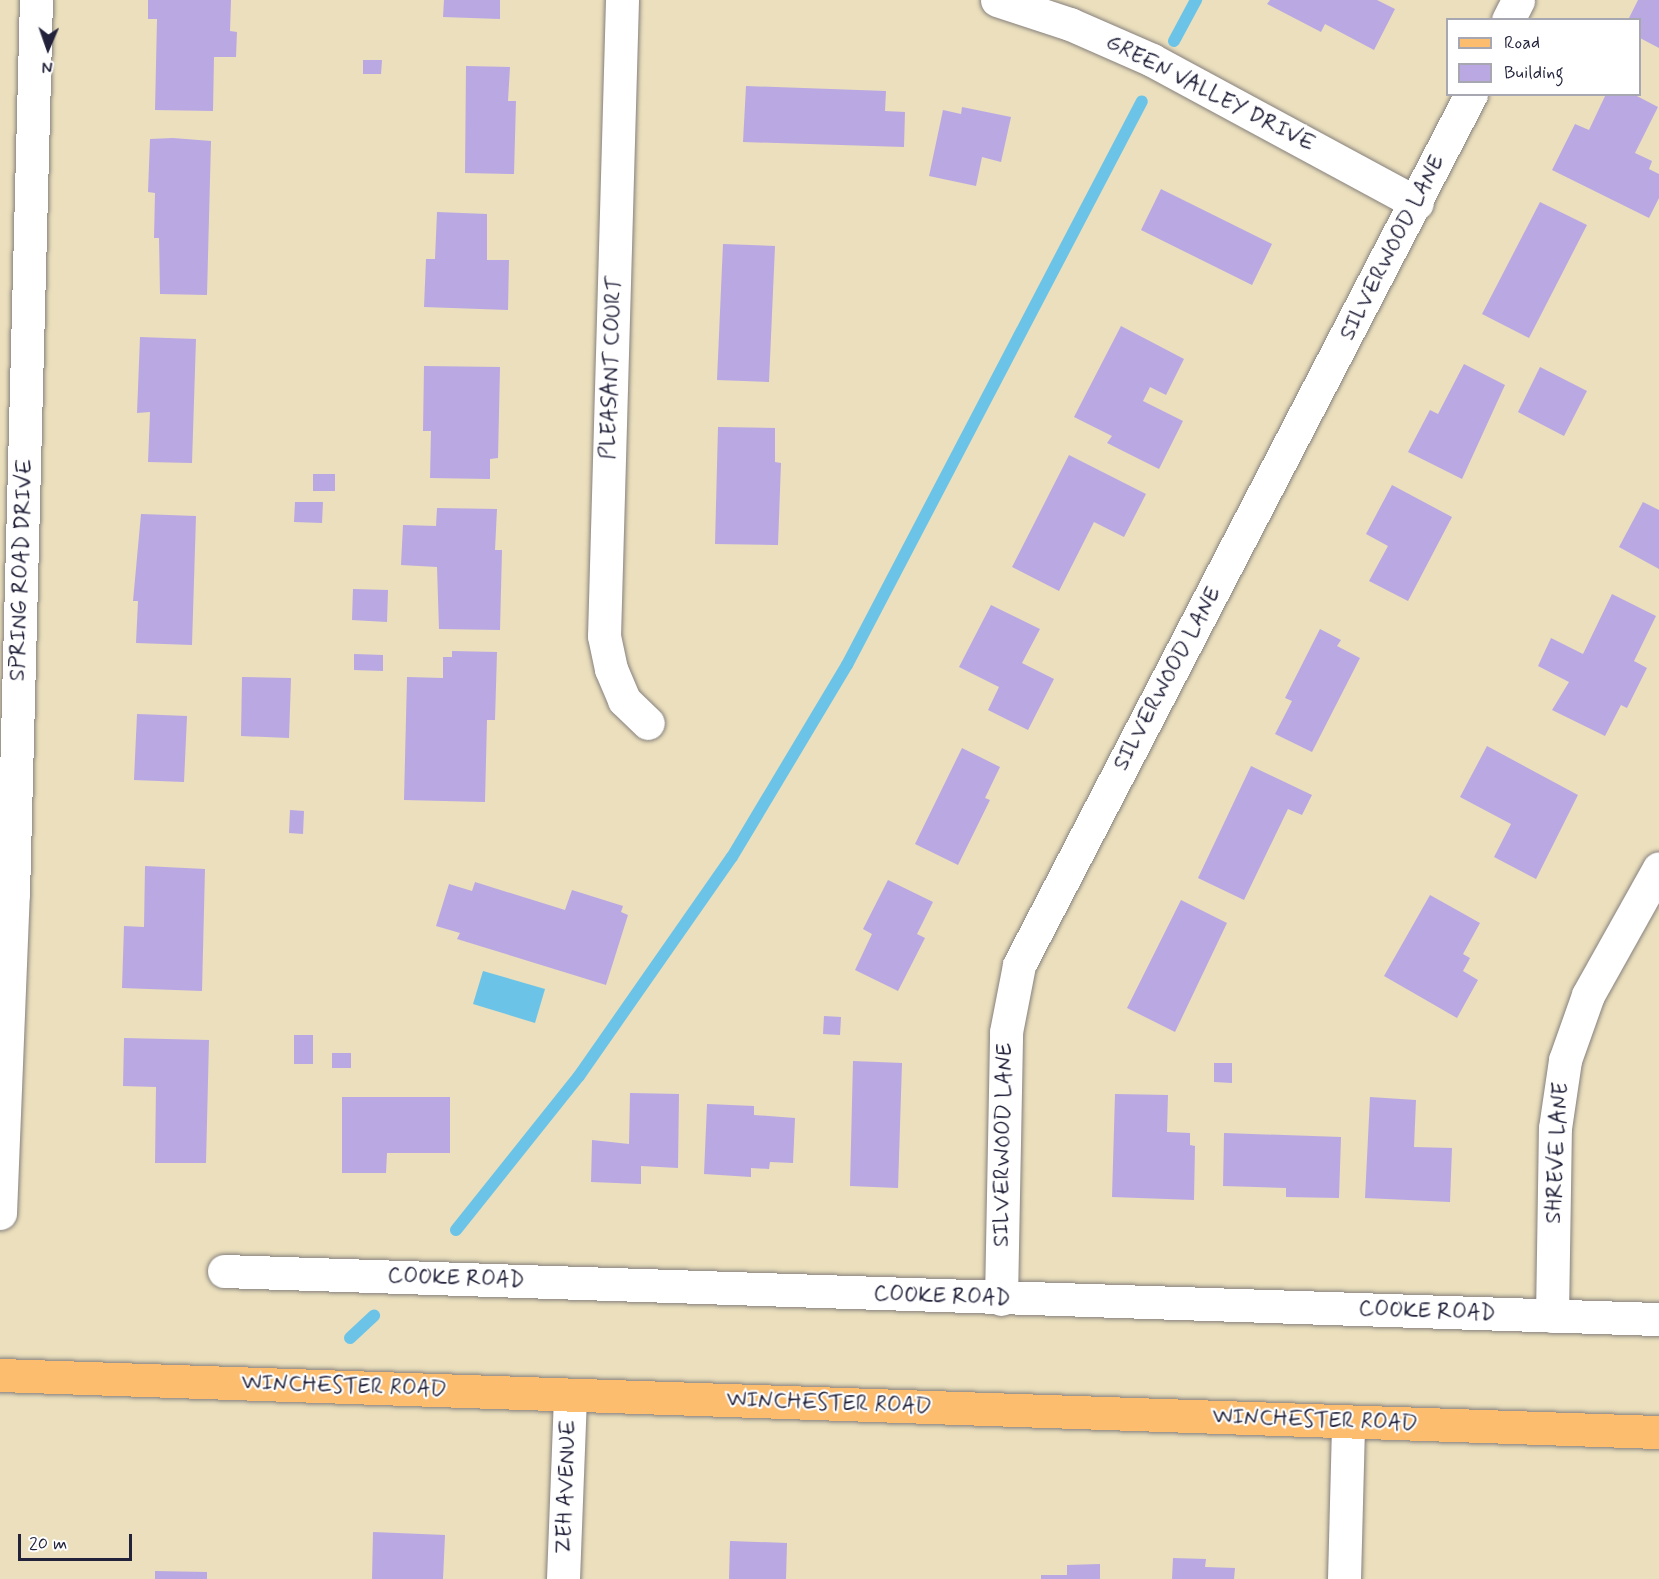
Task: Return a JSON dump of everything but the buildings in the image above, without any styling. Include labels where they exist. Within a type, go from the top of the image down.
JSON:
[{"type":"main road","name":"WINCHESTER ROAD","points":[[0,1375],[1659,1432]]},
{"type":"street","name":"SPRING ROAD DRIVE","points":[[0,1212],[6,893],[36,0]]},
{"type":"street","name":"PLEASANT COURT","points":[[622,0],[604,636],[610,669],[624,700],[648,723]]},
{"type":"street","name":"GREEN VALLEY DRIVE","points":[[997,0],[1070,24],[1146,57],[1416,203]]},
{"type":"street","points":[[1509,18],[1518,0]]},
{"type":"street","name":"SILVERWOOD LANE","points":[[1001,1299],[1006,1032],[1019,965],[1470,96]]},
{"type":"street","name":"SHREVE LANE","points":[[1552,1316],[1555,1128],[1565,1060],[1588,995],[1659,868]]},
{"type":"street","name":"COOKE ROAD","points":[[224,1271],[1001,1299],[1659,1319]]},
{"type":"street","name":"ZEH AVENUE","points":[[563,1579],[570,1395]]},
{"type":"street","points":[[1344,1579],[1348,1423]]},
{"type":"water","points":[[483,971],[545,989],[535,1023],[473,1004]]},
{"type":"waterway","points":[[1174,41],[1196,0]]},
{"type":"waterway","points":[[456,1230],[579,1076],[732,857],[847,665],[1142,101]]},
{"type":"waterway","points":[[350,1338],[374,1316]]}]
